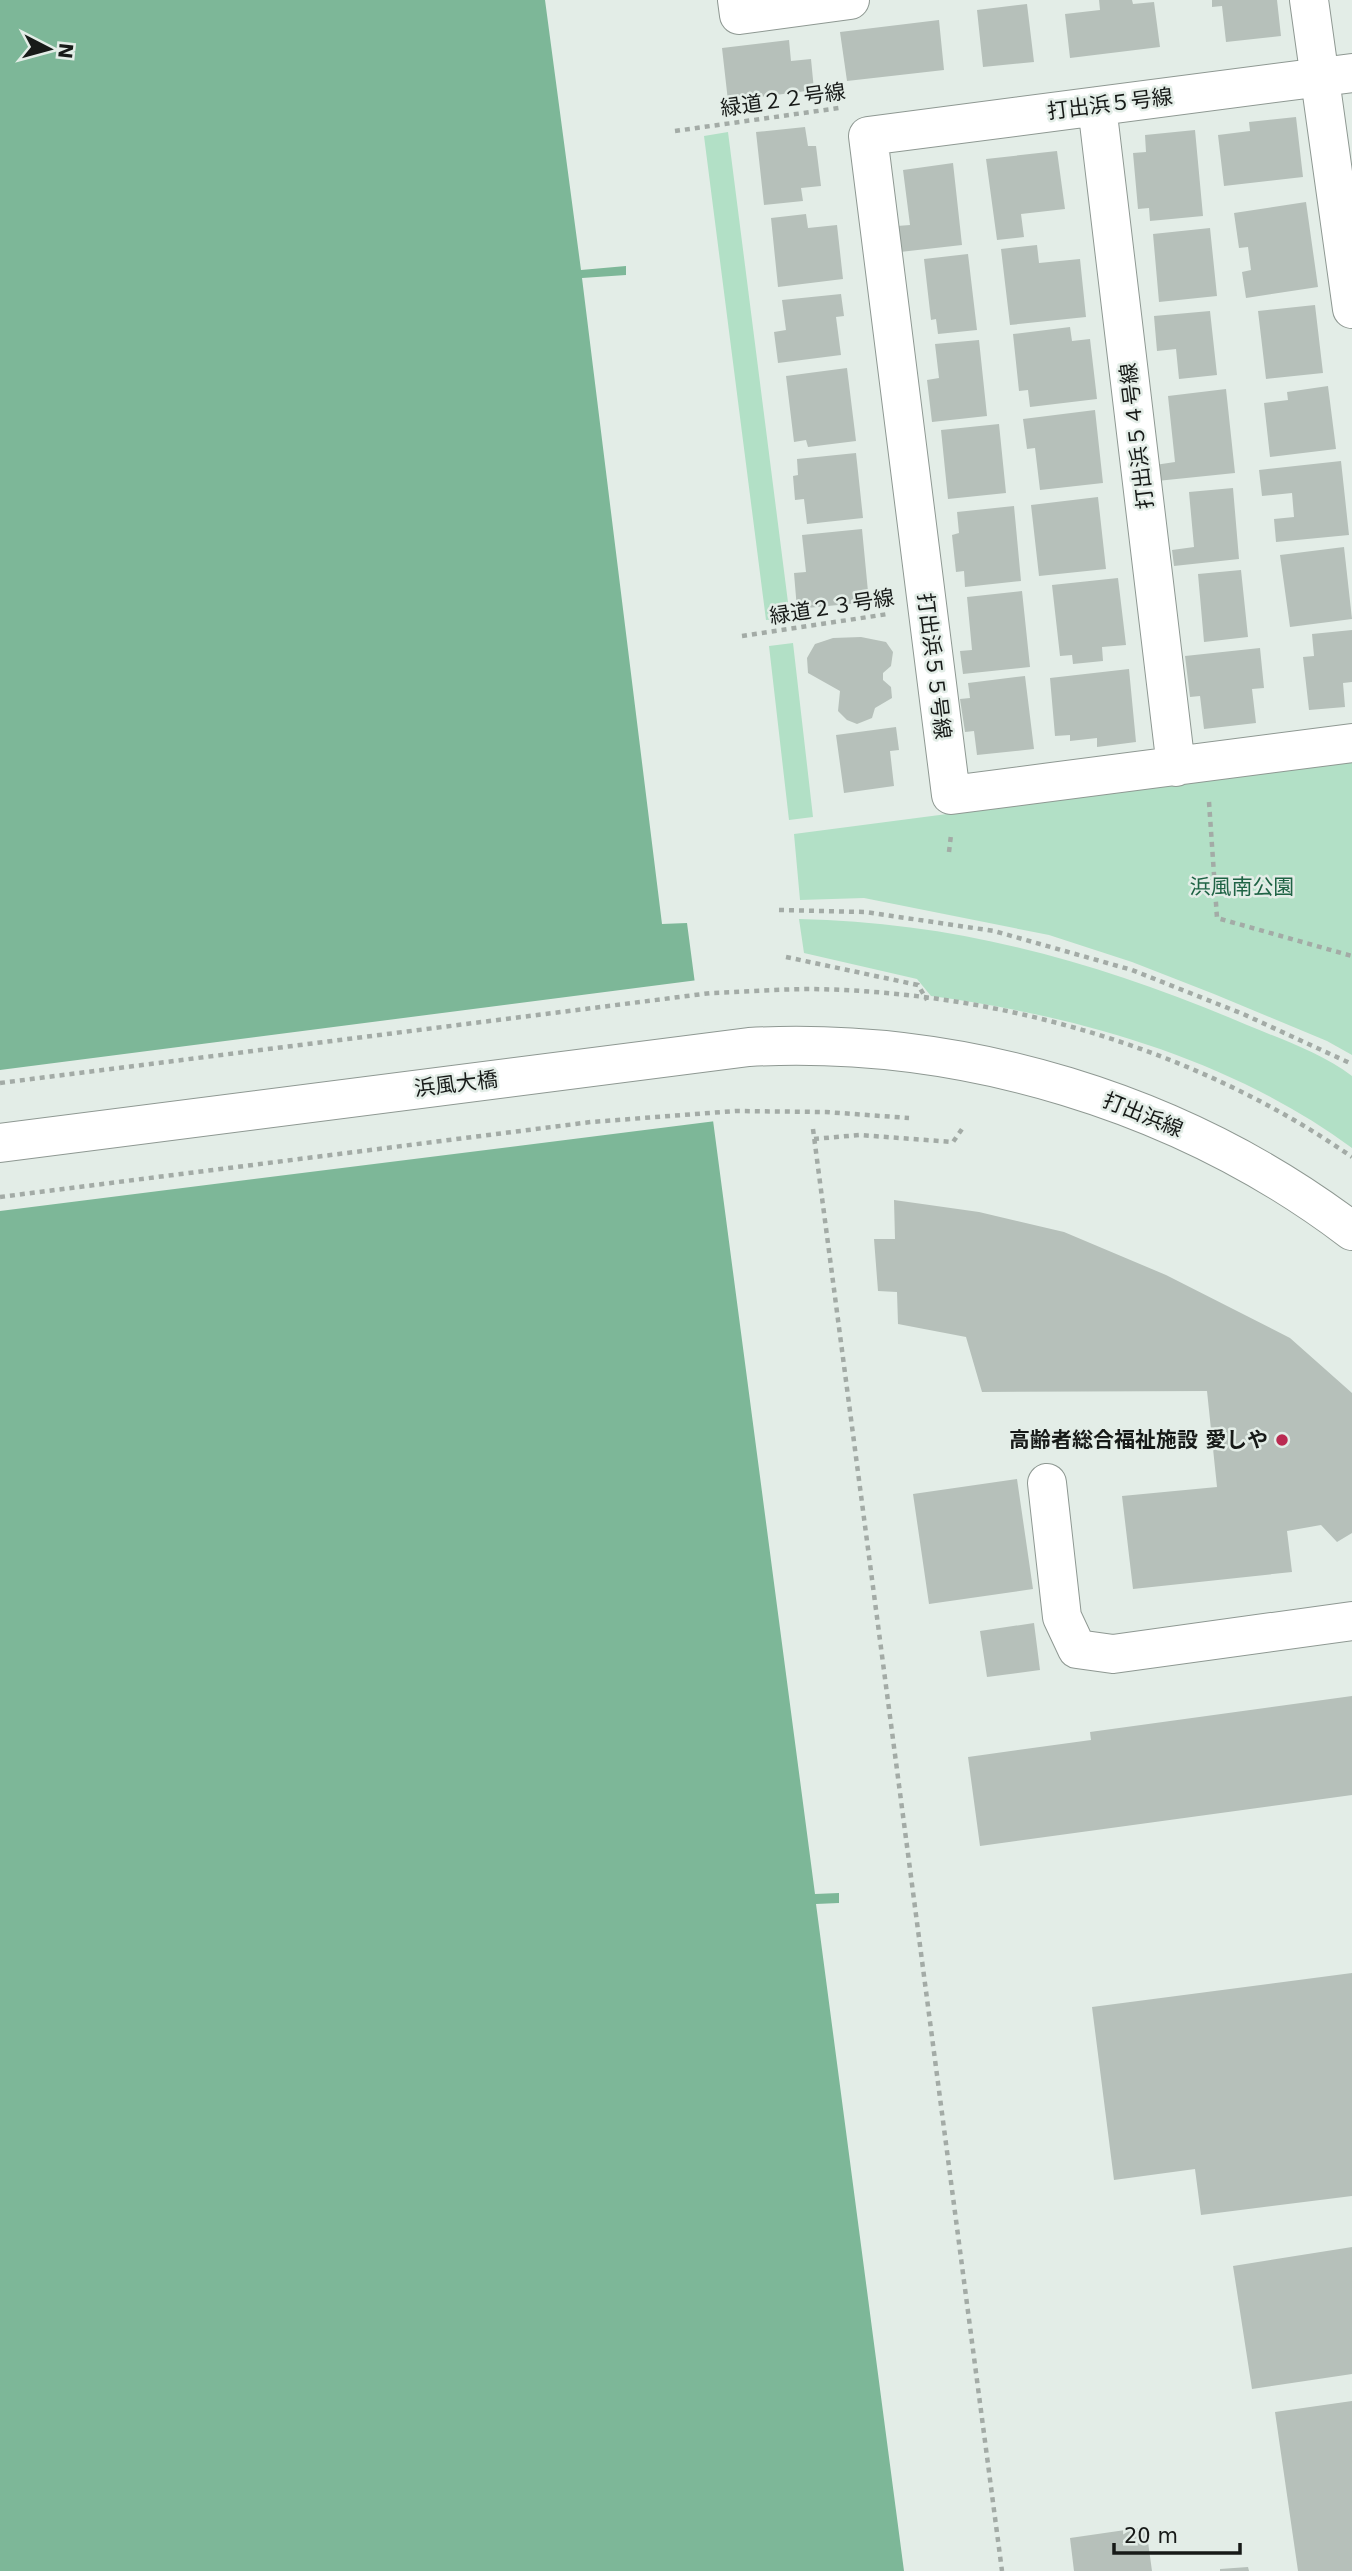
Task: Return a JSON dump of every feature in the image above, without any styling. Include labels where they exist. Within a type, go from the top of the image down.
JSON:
[{"type":"street","points":[[738,8],[850,0]]},
{"type":"street","points":[[1309,0],[1336,75],[1352,309]]},
{"type":"street","name":"打出浜５号線","points":[[868,136],[1336,75]]},
{"type":"street","name":"打出浜５４号線","points":[[1097,106],[1191,764]]},
{"type":"street","name":"打出浜５５号線","points":[[868,136],[951,795],[1352,743]]},
{"type":"street","name":"浜風大橋","points":[[0,1143],[749,1046],[836,1046],[912,1055]]},
{"type":"street","name":"打出浜線","points":[[912,1055],[1022,1073],[1123,1106],[1236,1156],[1352,1231]]},
{"type":"street","points":[[1046,1483],[1062,1617],[1077,1649],[1113,1654],[1352,1621]]},
{"type":"path","name":"緑道２２号線","points":[[675,131],[864,104],[868,136]]},
{"type":"path","name":"緑道２３号線","points":[[742,636],[927,608]]},
{"type":"path","points":[[1191,764],[1217,918],[1352,957]]},
{"type":"path","points":[[779,911],[865,912],[993,931],[1132,970],[1243,1014],[1352,1065]]},
{"type":"path","points":[[786,957],[918,985],[927,1000]]},
{"type":"path","points":[[0,1083],[711,993],[812,989],[891,994],[995,1010],[1107,1037],[1220,1080],[1306,1125],[1352,1157]]},
{"type":"path","points":[[0,1197],[590,1122],[735,1111],[826,1112],[909,1118]]},
{"type":"path","points":[[813,1129],[1002,2571]]},
{"type":"path","points":[[814,1139],[859,1135],[953,1142],[961,1129]]},
{"type":"green space","points":[[728,132],[790,618],[766,620],[704,136]]},
{"type":"green space","points":[[793,643],[813,817],[789,820],[769,646]]},
{"type":"green space","name":"浜風南公園","points":[[1352,761],[1352,1055],[1327,1041],[1214,994],[1132,962],[1049,935],[864,898],[800,900],[794,834]]},
{"type":"green space","points":[[799,919],[915,928],[1028,950],[1138,983],[1288,1042],[1328,1060],[1352,1076],[1352,1148],[1305,1117],[1256,1090],[1205,1066],[1152,1046],[1042,1016],[931,996],[917,979],[804,953]]},
{"type":"shaded area","points":[[0,0],[545,0],[581,270],[626,266],[626,275],[582,278],[662,924],[687,923],[815,1894],[839,1893],[839,1903],[816,1904],[904,2571],[0,2571]]},
{"type":"pier","points":[[698,980],[716,1121],[0,1211],[0,1070]]},
{"type":"building","points":[[1099,0],[1132,0],[1133,4],[1154,2],[1160,47],[1070,58],[1065,14],[1100,10]]},
{"type":"building","points":[[1212,0],[1277,0],[1281,36],[1226,42],[1222,6],[1212,7]]},
{"type":"building","points":[[1027,4],[1034,62],[983,67],[977,10]]},
{"type":"building","points":[[939,20],[944,70],[847,81],[840,32]]},
{"type":"building","points":[[789,40],[791,61],[811,59],[814,90],[728,101],[722,48]]},
{"type":"building","points":[[1296,117],[1303,177],[1224,186],[1218,135],[1250,131],[1249,122]]},
{"type":"building","points":[[805,127],[808,146],[816,146],[821,186],[801,188],[803,201],[764,205],[756,132]]},
{"type":"building","points":[[1195,130],[1203,216],[1150,221],[1149,208],[1138,209],[1133,153],[1146,152],[1145,135]]},
{"type":"building","points":[[1057,151],[1065,209],[1021,214],[1024,237],[997,240],[986,159]]},
{"type":"building","points":[[953,163],[962,245],[900,252],[897,226],[910,225],[903,170]]},
{"type":"building","points":[[1306,202],[1318,287],[1246,298],[1242,272],[1251,270],[1248,247],[1239,248],[1234,213]]},
{"type":"building","points":[[806,214],[808,228],[837,225],[843,279],[778,287],[771,218]]},
{"type":"building","points":[[1210,228],[1217,296],[1159,302],[1153,234]]},
{"type":"building","points":[[1037,245],[1039,263],[1080,259],[1086,317],[1010,325],[1001,249]]},
{"type":"building","points":[[968,254],[977,330],[938,334],[936,319],[931,320],[924,259]]},
{"type":"building","points":[[841,294],[844,316],[836,317],[841,355],[778,363],[774,332],[786,330],[782,300]]},
{"type":"building","points":[[1315,305],[1323,373],[1266,379],[1258,311]]},
{"type":"building","points":[[1210,311],[1217,375],[1179,379],[1176,349],[1157,351],[1154,316]]},
{"type":"building","points":[[1070,327],[1072,341],[1090,339],[1097,399],[1030,407],[1028,390],[1019,391],[1013,334]]},
{"type":"building","points":[[979,340],[987,416],[932,422],[927,380],[939,378],[935,344]]},
{"type":"building","points":[[847,368],[856,441],[808,447],[806,440],[794,442],[786,376]]},
{"type":"building","points":[[1328,386],[1336,449],[1270,457],[1264,403],[1288,400],[1287,392]]},
{"type":"building","points":[[1226,389],[1235,473],[1157,481],[1155,465],[1175,462],[1168,396]]},
{"type":"building","points":[[1095,410],[1103,483],[1040,490],[1035,448],[1027,449],[1023,419]]},
{"type":"building","points":[[999,424],[1006,493],[948,499],[941,430]]},
{"type":"building","points":[[856,453],[863,518],[807,524],[804,499],[795,500],[793,476],[798,475],[797,459]]},
{"type":"building","points":[[1341,461],[1349,535],[1276,542],[1274,519],[1294,517],[1292,493],[1262,496],[1259,470]]},
{"type":"building","points":[[1233,488],[1239,559],[1174,566],[1172,550],[1194,547],[1189,492]]},
{"type":"building","points":[[1098,497],[1106,569],[1039,576],[1031,505]]},
{"type":"building","points":[[1014,506],[1021,581],[965,587],[964,571],[956,572],[952,535],[959,533],[957,512]]},
{"type":"building","points":[[862,529],[869,602],[797,609],[794,573],[806,572],[802,535]]},
{"type":"building","points":[[1344,547],[1352,619],[1290,627],[1280,555]]},
{"type":"building","points":[[1241,570],[1248,637],[1204,642],[1198,574]]},
{"type":"building","points":[[1118,578],[1126,645],[1102,647],[1103,661],[1073,664],[1072,655],[1060,656],[1052,585]]},
{"type":"building","points":[[1022,591],[1030,667],[963,674],[960,651],[972,650],[967,597]]},
{"type":"building","points":[[1352,630],[1352,682],[1343,683],[1345,707],[1309,710],[1303,657],[1314,656],[1312,634]]},
{"type":"building","points":[[861,637],[886,642],[893,652],[891,666],[883,673],[883,680],[891,687],[892,698],[875,708],[872,718],[857,724],[847,720],[838,711],[840,691],[808,673],[807,658],[815,644],[833,638]]},
{"type":"building","points":[[1260,648],[1264,688],[1252,689],[1256,723],[1204,729],[1200,696],[1190,697],[1185,656]]},
{"type":"building","points":[[1129,669],[1136,742],[1097,747],[1097,738],[1070,741],[1070,735],[1055,736],[1050,678]]},
{"type":"building","points":[[1025,676],[1034,749],[977,755],[974,731],[965,732],[960,699],[970,698],[968,683]]},
{"type":"building","points":[[896,727],[899,750],[890,751],[894,786],[844,793],[836,735]]},
{"type":"building","name":"高齢者総合福祉施設 愛しや","points":[[894,1200],[979,1212],[1064,1232],[1166,1275],[1290,1338],[1352,1393],[1352,1533],[1337,1542],[1321,1525],[1287,1531],[1292,1572],[1133,1589],[1122,1496],[1217,1487],[1207,1391],[982,1392],[966,1337],[898,1324],[897,1292],[878,1291],[874,1239],[895,1239]]},
{"type":"building","points":[[1017,1479],[1033,1589],[929,1604],[913,1494]]},
{"type":"building","points":[[1034,1623],[1040,1670],[987,1677],[980,1631]]},
{"type":"building","points":[[1352,1696],[1352,1795],[980,1846],[968,1757],[1091,1740],[1090,1732]]},
{"type":"building","points":[[1352,1973],[1352,2196],[1201,2215],[1195,2169],[1114,2180],[1092,2007]]},
{"type":"building","points":[[1352,2247],[1352,2374],[1252,2389],[1233,2266]]},
{"type":"building","points":[[1352,2401],[1352,2571],[1298,2571],[1275,2412]]},
{"type":"building","points":[[1146,2527],[1152,2571],[1074,2571],[1070,2538]]},
{"type":"building","points":[[1248,2567],[1249,2571],[1220,2571],[1220,2569]]},
{"type":"place","name":"高齢者総合福祉施設 愛しや","points":[[1282,1440]]}]
